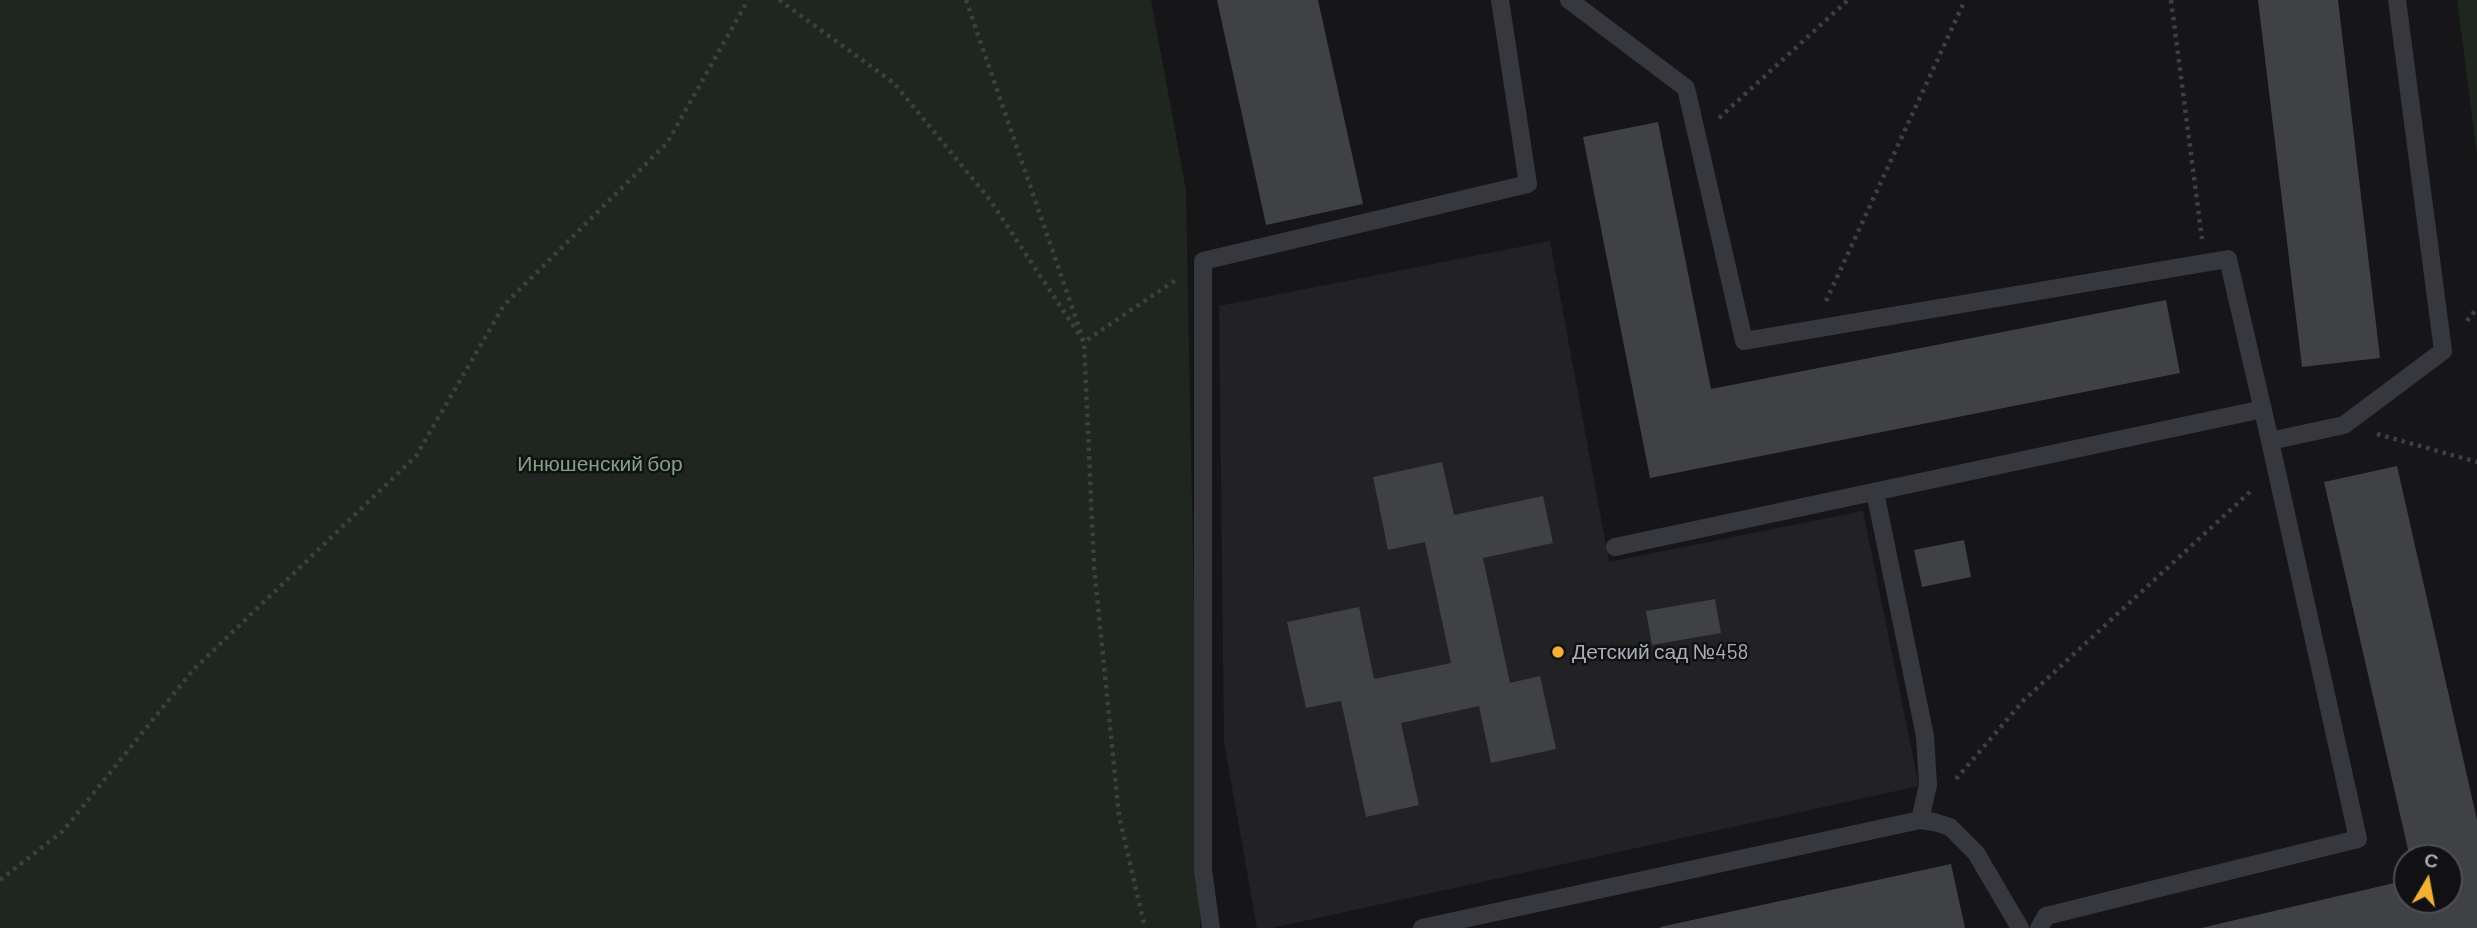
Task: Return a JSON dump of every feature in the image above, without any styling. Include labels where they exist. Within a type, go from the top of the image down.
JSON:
[{"type":"lane","points":[[1211,928],[1203,870],[1203,261],[1528,184],[1500,0]]},
{"type":"lane","points":[[1569,0],[1686,88],[1744,341],[2228,259],[2358,839],[2046,916],[2039,928]]},
{"type":"lane","points":[[2270,442],[2344,425],[2443,351],[2397,0]]},
{"type":"lane","points":[[1615,548],[2263,409]]},
{"type":"lane","points":[[1875,492],[1925,736],[1928,785],[1920,820]]},
{"type":"lane","points":[[1422,928],[1920,820],[1950,827],[1976,853],[2020,928]]},
{"type":"path","points":[[0,880],[63,831],[193,670],[416,456],[505,305],[667,143],[748,0]]},
{"type":"path","points":[[779,0],[894,83],[990,200],[1084,342]]},
{"type":"path","points":[[966,0],[1084,342],[1094,566],[1119,816],[1145,928]]},
{"type":"path","points":[[1697,137],[1848,0]]},
{"type":"path","points":[[1813,330],[1965,0]]},
{"type":"path","points":[[2171,0],[2205,263]]},
{"type":"path","points":[[1084,342],[1203,261]]},
{"type":"path","points":[[2344,425],[2477,462]]},
{"type":"path","points":[[1955,780],[2024,699],[2276,468]]},
{"type":"shaded area","name":"Детский сад №458","points":[[1550,241],[1609,562],[1863,511],[1919,786],[1272,928],[1257,928],[1224,742],[1219,306]]},
{"type":"green space","name":"Инюшенский бор","points":[[0,0],[1151,0],[1186,190],[1200,928],[0,928]]},
{"type":"green space","points":[[2457,0],[2477,0],[2477,154]]},
{"type":"building","points":[[1217,0],[1318,0],[1363,204],[1266,225]]},
{"type":"building","points":[[2258,0],[2338,0],[2380,358],[2302,367]]},
{"type":"building","points":[[1658,122],[1711,389],[2166,300],[2180,373],[1650,478],[1583,137]]},
{"type":"building","points":[[1442,462],[1454,515],[1543,496],[1553,543],[1483,558],[1510,683],[1540,676],[1556,749],[1491,763],[1479,706],[1401,723],[1419,805],[1366,817],[1341,701],[1306,708],[1287,622],[1359,607],[1374,679],[1451,663],[1425,542],[1388,550],[1373,477]]},
{"type":"building","points":[[2397,466],[2477,820],[2477,928],[2201,928],[2393,883],[2393,914],[2463,914],[2463,844],[2407,844],[2324,482]]},
{"type":"building","points":[[1964,540],[1971,577],[1922,587],[1914,550]]},
{"type":"building","points":[[1715,599],[1721,633],[1652,645],[1646,611]]},
{"type":"building","points":[[1951,864],[1965,928],[1660,928],[1660,927]]},
{"type":"place","name":"Детский сад №458","points":[[1558,652]]}]
